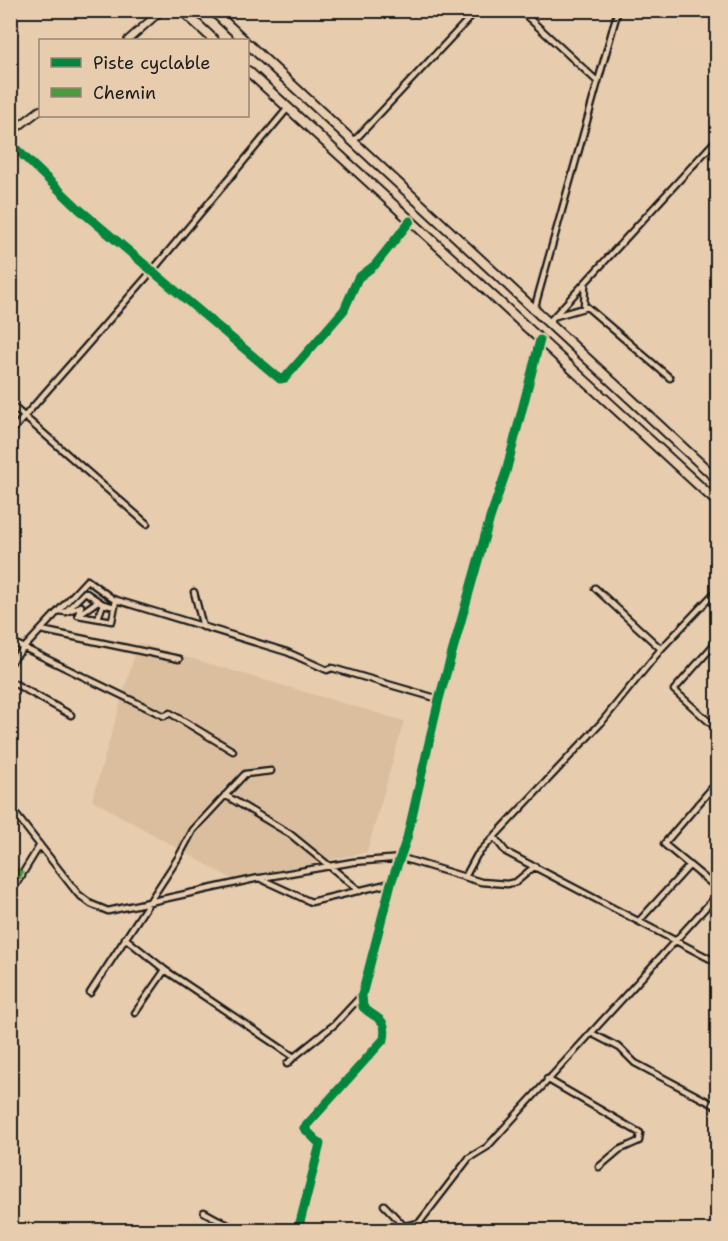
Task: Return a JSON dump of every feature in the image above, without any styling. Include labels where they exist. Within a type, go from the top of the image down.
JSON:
[{"type":"highway","points":[[182,10],[213,39]]},
{"type":"highway","points":[[212,10],[243,39]]},
{"type":"highway","points":[[249,45],[717,480]]},
{"type":"highway","points":[[249,72],[717,503]]},
{"type":"street","points":[[129,39],[162,10]]},
{"type":"street","points":[[353,142],[477,10]]},
{"type":"street","points":[[520,10],[598,82]]},
{"type":"street","points":[[534,310],[618,10]]},
{"type":"street","points":[[10,433],[152,271],[288,108]]},
{"type":"street","points":[[10,134],[39,111]]},
{"type":"street","points":[[548,324],[717,138]]},
{"type":"street","points":[[10,144],[79,209],[280,379],[285,378],[344,310],[358,278],[375,265],[410,221]]},
{"type":"street","points":[[584,307],[585,284]]},
{"type":"street","points":[[556,316],[584,307],[597,313],[670,378]]},
{"type":"street","points":[[298,1230],[320,1144],[304,1128],[384,1039],[386,1028],[381,1019],[371,1014],[363,1006],[362,995],[391,883],[402,858],[439,699],[490,518],[506,472],[540,340]]},
{"type":"street","points":[[10,405],[147,524]]},
{"type":"street","points":[[10,663],[87,580],[116,600],[287,652],[327,670],[332,668],[439,699]]},
{"type":"street","points":[[595,588],[661,650]]},
{"type":"street","points":[[465,877],[471,862],[601,723],[661,650],[717,589]]},
{"type":"street","points":[[66,612],[85,592],[100,603],[115,607]]},
{"type":"street","points":[[194,592],[203,627]]},
{"type":"street","points":[[78,615],[112,621],[116,600]]},
{"type":"street","points":[[78,615],[100,603]]},
{"type":"street","points":[[98,618],[100,603]]},
{"type":"street","points":[[58,611],[66,612],[81,606],[78,615]]},
{"type":"street","points":[[41,630],[179,659]]},
{"type":"street","points":[[717,640],[674,690],[717,730]]},
{"type":"street","points":[[10,641],[24,650],[92,679],[164,716],[170,713],[181,718],[233,751]]},
{"type":"street","points":[[10,681],[70,715]]},
{"type":"street","points":[[90,993],[193,831],[244,774],[271,771]]},
{"type":"street","points":[[717,781],[664,842],[665,847],[717,889]]},
{"type":"street","points":[[225,795],[290,834],[360,891]]},
{"type":"street","points":[[10,807],[78,894],[91,904],[115,911],[259,878],[328,866],[402,858],[498,885],[512,884],[535,866]]},
{"type":"street","points":[[494,837],[506,852],[717,963]]},
{"type":"street","points":[[10,894],[40,845]]},
{"type":"street","points":[[639,921],[689,866]]},
{"type":"street","points":[[10,869],[22,876]]},
{"type":"street","points":[[259,878],[311,902],[391,883]]},
{"type":"street","points":[[384,1205],[404,1226],[419,1223],[469,1158],[487,1148],[547,1079],[717,894]]},
{"type":"street","points":[[125,938],[165,970],[294,1058]]},
{"type":"street","points":[[135,1013],[165,970]]},
{"type":"street","points":[[287,1064],[335,1024],[362,995]]},
{"type":"street","points":[[591,1033],[620,1048],[635,1063],[717,1107]]},
{"type":"street","points":[[547,1079],[640,1133],[639,1141],[619,1150],[599,1167]]},
{"type":"street","points":[[204,1212],[237,1230]]},
{"type":"shaded area","points":[[138,643],[404,721],[367,852],[234,880],[92,800]]},
{"type":"marked path","points":[[10,869],[22,876]]},
{"type":"cycle path","points":[[10,143],[79,209],[280,379],[285,378],[344,310],[358,278],[375,265],[410,221]]},
{"type":"cycle path","points":[[298,1230],[320,1144],[304,1128],[384,1039],[383,1023],[363,1007],[362,995],[391,883],[407,838],[439,699],[490,518],[506,472],[540,340]]}]
